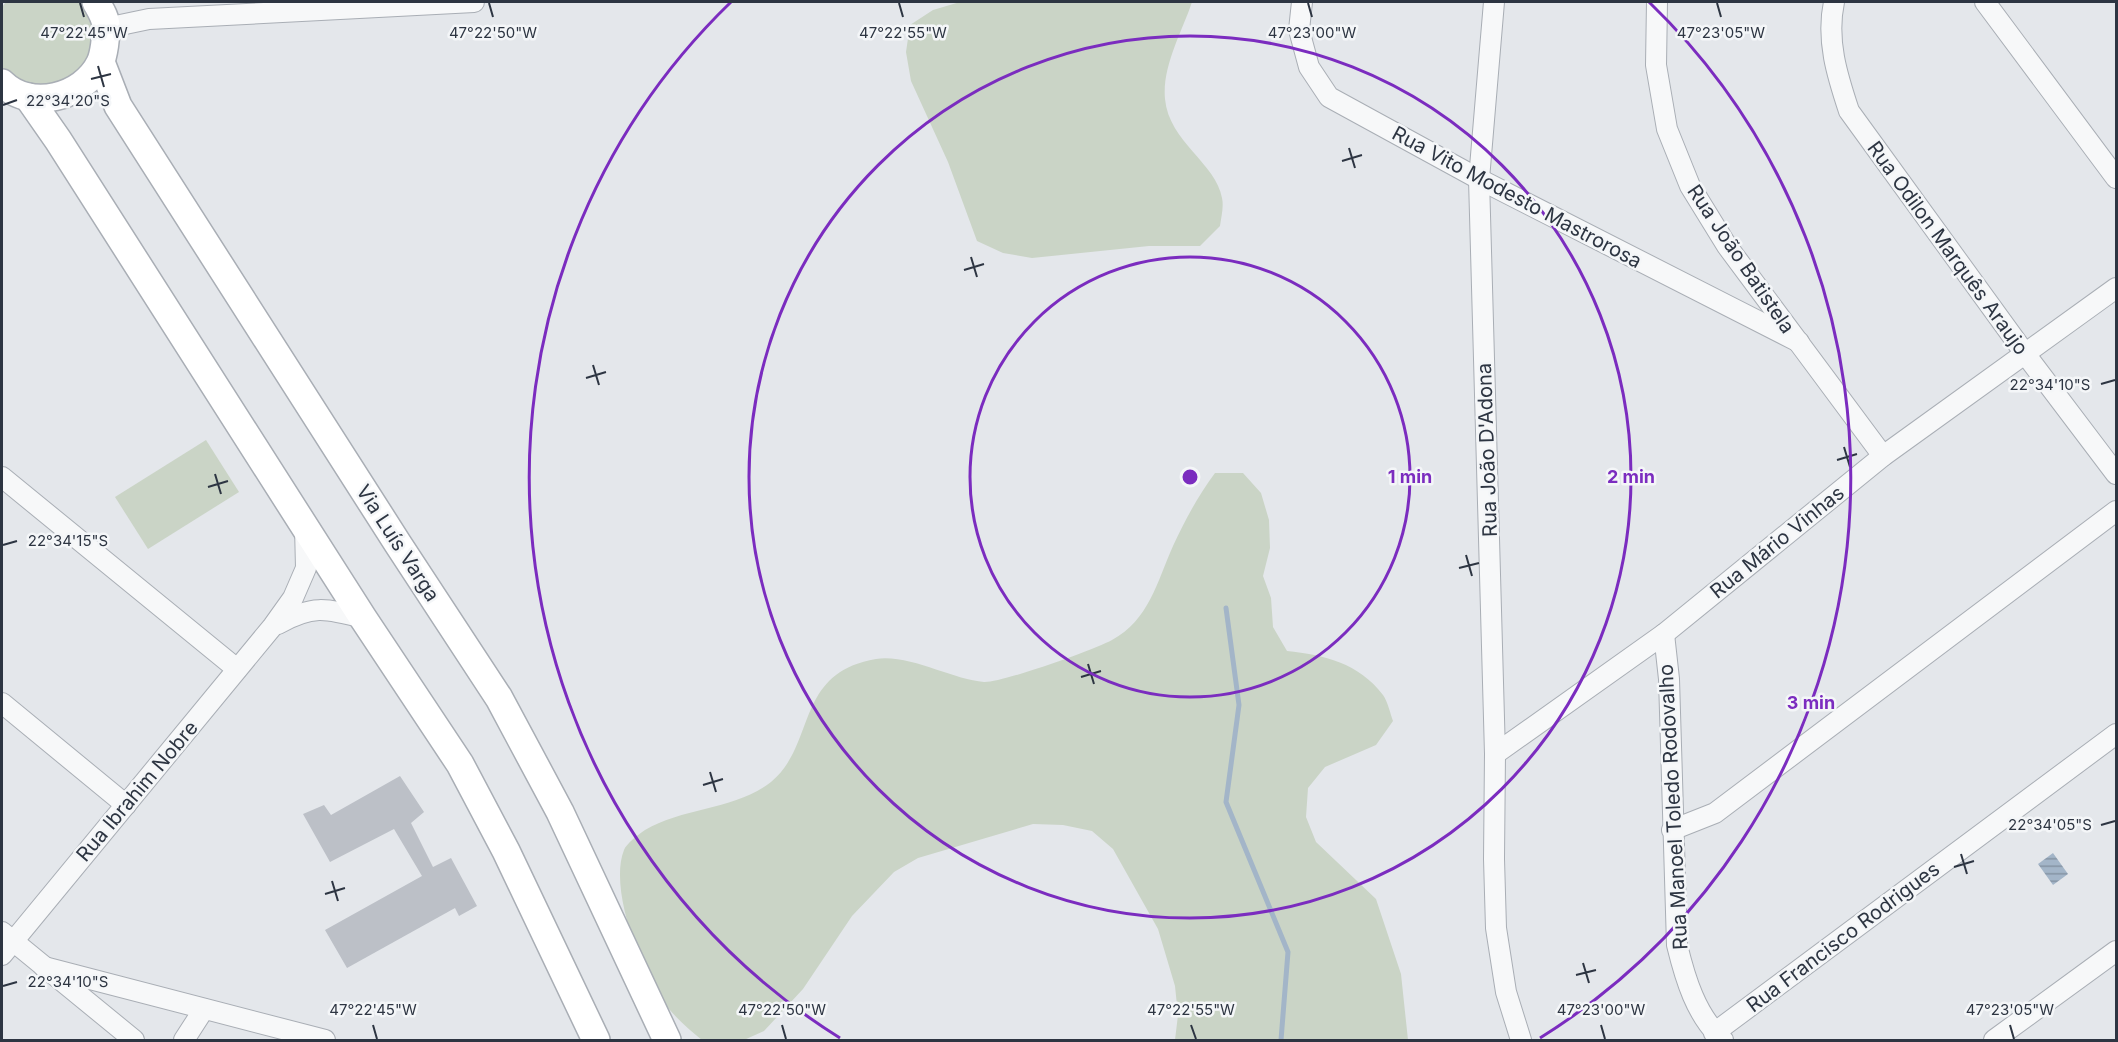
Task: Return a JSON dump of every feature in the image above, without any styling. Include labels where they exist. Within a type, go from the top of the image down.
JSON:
[{"type":"main road","points":[[2,83],[28,97],[50,98],[70,92],[88,80],[100,62],[106,28],[96,2]]},
{"type":"main road","name":"Via Luís Varga","points":[[100,62],[118,106],[499,698],[560,812],[667,1041]]},
{"type":"main road","points":[[28,97],[58,140],[363,618],[460,764],[506,851],[596,1041]]},
{"type":"street","points":[[106,28],[149,19],[474,2]]},
{"type":"street","name":"Rua Vito Modesto Mastrorosa","points":[[1302,2],[1299,30],[1309,67],[1329,97],[1479,179],[1798,342]]},
{"type":"street","name":"Rua João D'Adona","points":[[1494,2],[1479,179],[1495,754],[1496,928],[1506,992],[1521,1041]]},
{"type":"street","name":"Rua João Batistela","points":[[1657,2],[1656,65],[1665,118],[1690,186],[1727,246],[1883,456]]},
{"type":"street","name":"Rua Odilon Marquês Araujo","points":[[1834,2],[1831,15],[1833,65],[1849,111],[2026,356],[2116,474]]},
{"type":"street","points":[[1985,2],[2116,178]]},
{"type":"street","name":"Rua Mário Vinhas","points":[[1495,754],[1664,634],[1883,456],[2026,356],[2116,288]]},
{"type":"street","points":[[2,477],[237,669]]},
{"type":"street","points":[[1672,830],[1715,813],[2116,511]]},
{"type":"street","name":"Rua Ibrahim Nobre","points":[[5,943],[126,805],[273,626],[293,598],[306,568],[305,527]]},
{"type":"street","name":"Rua Ibrahim Nobre","points":[[273,626],[302,611],[331,610],[363,618]]},
{"type":"street","name":"Rua Manoel Toledo Rodovalho","points":[[1664,634],[1669,679],[1677,945],[1686,984],[1719,1037]]},
{"type":"street","points":[[2,703],[126,805]]},
{"type":"street","name":"Rua Francisco Rodrigues","points":[[1719,1037],[2116,734]]},
{"type":"street","points":[[5,943],[44,967],[134,1041]]},
{"type":"street","points":[[1994,1041],[2116,951]]},
{"type":"street","points":[[44,967],[325,1041]]},
{"type":"street","points":[[184,1041],[204,1009]]},
{"type":"green space","points":[[6,2],[80,2],[92,19],[95,38],[90,56],[79,72],[63,82],[44,87],[23,82],[2,67],[2,7]]},
{"type":"green space","points":[[960,2],[1192,2],[1170,62],[1165,99],[1168,114],[1175,128],[1218,185],[1223,201],[1220,226],[1200,246],[1149,246],[1032,258],[1003,253],[977,241],[948,162],[911,81],[906,52],[910,25],[933,10]]},
{"type":"green space","points":[[206,440],[239,492],[148,549],[115,497]]},
{"type":"green space","points":[[1215,473],[1243,473],[1261,493],[1269,520],[1270,548],[1263,576],[1271,598],[1273,627],[1287,651],[1327,658],[1352,668],[1374,684],[1383,695],[1389,708],[1393,721],[1376,745],[1325,767],[1308,788],[1306,817],[1316,842],[1376,899],[1401,974],[1408,1040],[1175,1040],[1178,1015],[1175,986],[1158,929],[1113,849],[1092,831],[1063,825],[1033,824],[918,858],[894,872],[852,916],[803,989],[764,1031],[744,1040],[702,1040],[681,1022],[659,995],[649,977],[639,956],[624,910],[620,867],[624,850],[630,842],[660,822],[742,798],[771,782],[785,766],[795,749],[819,694],[831,679],[850,667],[876,659],[889,658],[972,680],[994,681],[1087,651],[1125,632],[1135,622],[1150,599],[1182,527],[1197,499]]},
{"type":"water","points":[[2053,853],[2068,874],[2053,885],[2038,864]]},
{"type":"building","points":[[400,776],[424,812],[411,823],[433,867],[451,858],[477,906],[459,916],[455,908],[347,968],[325,930],[422,876],[394,829],[330,862],[303,814],[324,805],[331,815]]},
{"type":"waterway","points":[[1226,608],[1239,705],[1226,802],[1288,952],[1281,1040]]}]
